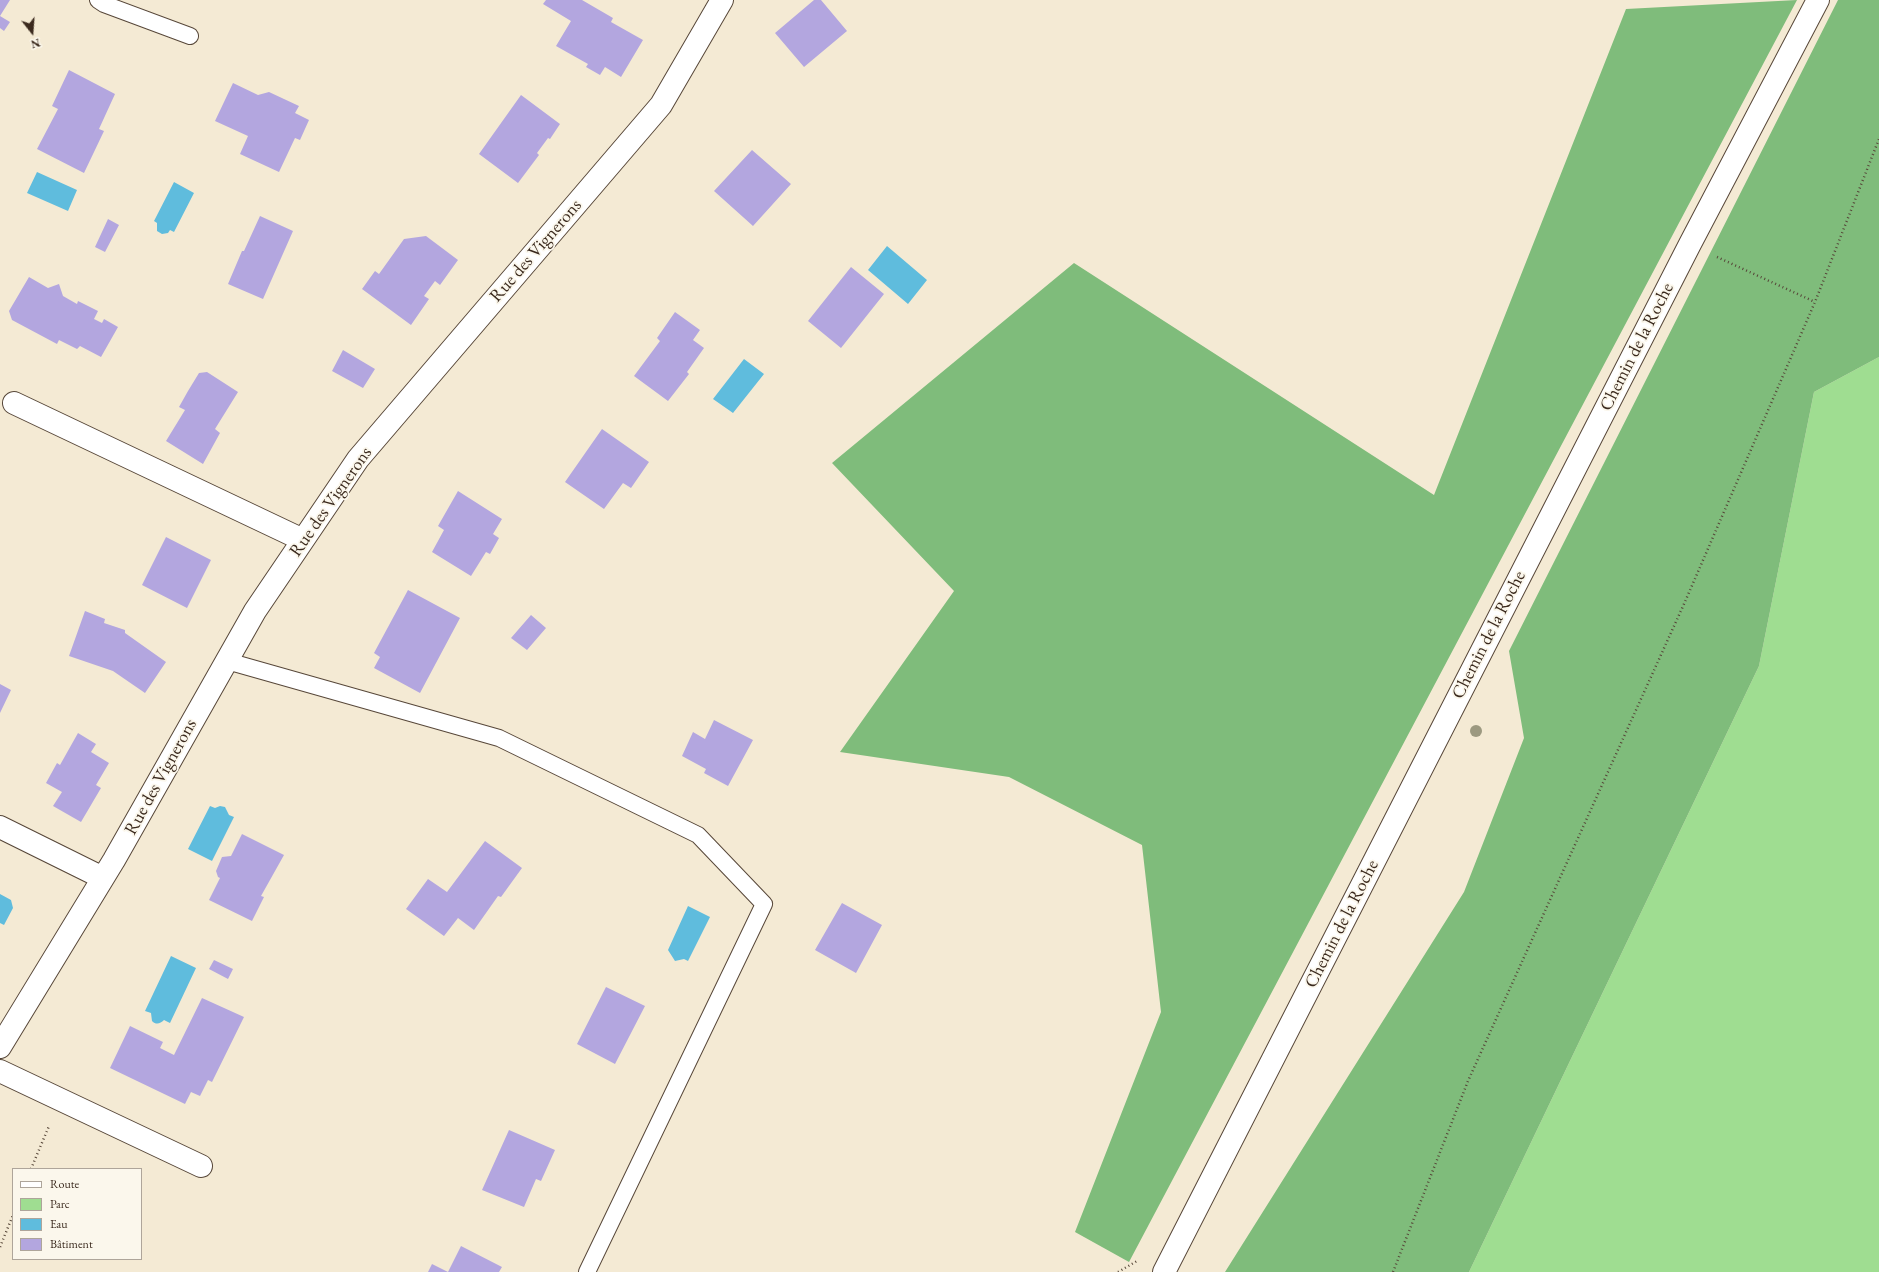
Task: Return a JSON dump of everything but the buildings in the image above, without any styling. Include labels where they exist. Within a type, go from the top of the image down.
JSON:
[{"type":"street","name":"Rue des Vignerons","points":[[0,1047],[103,878],[255,611],[358,459],[661,105],[722,0]]},
{"type":"street","name":"Chemin de la Roche","points":[[1164,1272],[1690,244],[1818,0]]},
{"type":"street","points":[[14,403],[303,540]]},
{"type":"street","points":[[0,827],[103,878]]},
{"type":"street","points":[[0,1071],[201,1166]]},
{"type":"lane","points":[[98,0],[104,4],[190,36]]},
{"type":"lane","points":[[227,661],[499,738],[698,835],[764,904],[587,1272]]},
{"type":"path","points":[[1393,1272],[1468,1081],[1684,604],[1815,302],[1879,139]]},
{"type":"path","points":[[1690,244],[1815,302]]},
{"type":"path","points":[[32,1168],[60,1099]]},
{"type":"path","points":[[0,1247],[12,1217]]},
{"type":"green space","points":[[1797,0],[1129,1262],[1075,1232],[1161,1012],[1142,845],[1009,777],[840,752],[954,591],[832,463],[1074,263],[1434,495],[1626,9]]},
{"type":"green space","points":[[1838,0],[1879,0],[1879,357],[1814,392],[1759,666],[1469,1272],[1225,1272],[1464,892],[1524,738],[1509,651]]},
{"type":"green space","points":[[1879,357],[1879,1272],[1469,1272],[1759,666],[1814,392]]},
{"type":"water","points":[[37,172],[77,190],[68,211],[27,193]]},
{"type":"water","points":[[174,182],[194,193],[174,232],[170,230],[168,233],[162,234],[157,231],[157,223],[154,221]]},
{"type":"water","points":[[887,246],[927,280],[908,304],[868,270]]},
{"type":"water","points":[[744,359],[764,374],[733,413],[713,399]]},
{"type":"water","points":[[210,806],[215,808],[220,806],[225,807],[229,815],[234,817],[212,861],[188,849]]},
{"type":"water","points":[[0,894],[11,900],[13,908],[4,925],[0,923]]},
{"type":"water","points":[[688,906],[710,917],[688,961],[684,959],[675,961],[668,950]]},
{"type":"water","points":[[171,956],[196,968],[170,1023],[164,1020],[160,1023],[156,1023],[152,1021],[151,1013],[145,1011]]}]
